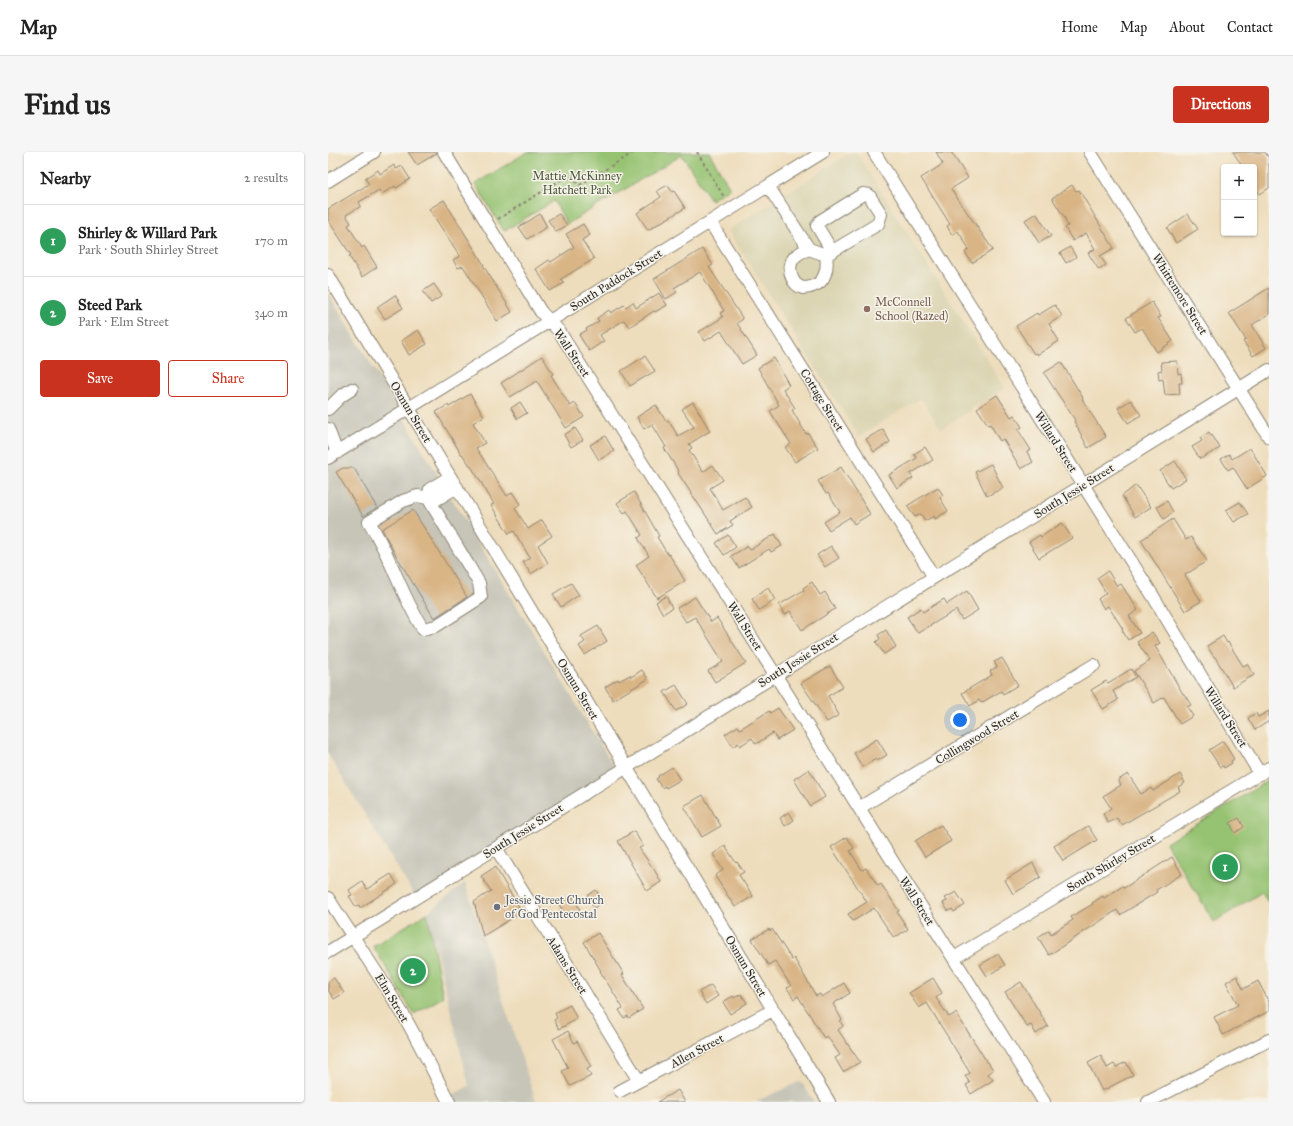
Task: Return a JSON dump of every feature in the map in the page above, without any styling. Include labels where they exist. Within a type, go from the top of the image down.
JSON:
[{"type":"street","points":[[328,181],[374,152]]},
{"type":"street","name":"Wall Street","points":[[444,152],[541,312],[559,331],[1044,1102]]},
{"type":"street","name":"South Paddock Street","points":[[332,455],[823,152]]},
{"type":"street","name":"Willard Street","points":[[874,152],[1153,596],[1265,771]]},
{"type":"street","name":"Whittemore Street","points":[[1090,152],[1269,437]]},
{"type":"street","points":[[768,186],[809,249]]},
{"type":"street","points":[[809,249],[797,255],[790,264],[790,273],[795,282],[804,288],[812,287],[819,283],[824,277],[829,253],[817,226],[820,221],[864,194],[869,195],[881,214],[878,224],[829,253],[809,249]]},
{"type":"street","name":"Cottage Street","points":[[710,222],[934,577]]},
{"type":"street","name":"Osmun Street","points":[[328,275],[829,1102]]},
{"type":"street","name":"South Jessie Street","points":[[328,952],[775,674],[1269,370]]},
{"type":"street","points":[[328,409],[341,396],[352,389]]},
{"type":"street","points":[[328,430],[332,455]]},
{"type":"street","points":[[428,498],[418,496],[403,501],[370,522],[379,536],[414,615],[423,629],[436,626],[480,597],[479,583],[428,498],[430,489],[453,482]]},
{"type":"street","name":"Collingwood Street","points":[[859,808],[1094,666]]},
{"type":"street","name":"South Shirley Street","points":[[954,958],[1265,771]]},
{"type":"street","name":"Adams Street","points":[[496,848],[639,1081]]},
{"type":"street","name":"Elm Street","points":[[328,898],[403,1015],[450,1102]]},
{"type":"street","name":"Allen Street","points":[[620,1092],[773,1010]]},
{"type":"street","points":[[1148,1102],[1269,1040]]},
{"type":"path","points":[[498,219],[564,178],[569,177],[580,185],[634,152]]},
{"type":"path","points":[[697,152],[724,197]]},
{"type":"shaded area","name":"McConnell School (Razed)","points":[[852,152],[856,152],[1005,388],[941,429],[921,398],[859,437],[728,230]]},
{"type":"shaded area","points":[[328,293],[617,772],[416,898],[328,754]]},
{"type":"shaded area","points":[[465,883],[536,1102],[447,1102],[445,1099],[469,1086],[427,913]]},
{"type":"shaded area","points":[[801,1081],[814,1102],[755,1102]]},
{"type":"green space","name":"Mattie McKinney Hatchett Park","points":[[527,152],[709,152],[730,188],[711,200],[682,155],[567,224],[554,201],[504,231],[475,184]]},
{"type":"green space","points":[[1269,780],[1269,903],[1262,892],[1214,922],[1166,843]]},
{"type":"green space","points":[[427,913],[443,997],[414,1014],[373,946]]},
{"type":"building","points":[[408,152],[437,152],[437,153],[417,165]]},
{"type":"building","points":[[936,152],[951,152],[968,178],[951,189],[993,250],[972,263],[965,252],[969,249],[958,231],[952,235],[947,226],[950,224],[921,178],[943,164]]},
{"type":"building","points":[[1233,152],[1265,152],[1269,158],[1269,188],[1260,194],[1257,190],[1257,164],[1241,164]]},
{"type":"building","points":[[394,165],[396,169],[402,166],[410,179],[396,188],[395,186],[382,194],[379,190],[359,202],[361,206],[346,215],[351,223],[348,225],[362,248],[364,246],[377,267],[362,277],[349,256],[351,255],[328,220],[328,209],[369,184],[365,178],[378,170],[380,174]]},
{"type":"building","points":[[668,185],[672,192],[674,191],[685,208],[648,230],[637,213],[661,197],[657,191]]},
{"type":"building","points":[[1072,185],[1076,191],[1079,190],[1114,248],[1100,256],[1106,265],[1099,270],[1088,253],[1095,249],[1086,233],[1073,241],[1065,228],[1068,226],[1065,221],[1066,220],[1052,198]]},
{"type":"building","points":[[444,200],[512,312],[497,321],[463,266],[458,268],[453,260],[460,256],[429,209]]},
{"type":"building","points":[[1036,213],[1051,236],[1039,243],[1025,220]]},
{"type":"building","points":[[540,214],[547,227],[527,239],[519,227]]},
{"type":"building","points":[[559,214],[567,225],[556,232],[548,220]]},
{"type":"building","points":[[1188,214],[1198,229],[1176,243],[1167,228]]},
{"type":"building","points":[[583,224],[590,235],[582,240],[594,259],[561,279],[564,283],[550,291],[536,269],[549,260],[551,262],[574,247],[566,234]]},
{"type":"building","points":[[1070,247],[1076,257],[1066,263],[1060,253]]},
{"type":"building","points":[[702,249],[713,265],[709,267],[743,319],[737,323],[757,355],[742,364],[721,331],[705,341],[699,332],[723,317],[720,313],[724,311],[700,272],[674,288],[677,292],[666,299],[654,279]]},
{"type":"building","points":[[434,284],[442,296],[431,303],[423,291]]},
{"type":"building","points":[[1269,288],[1269,314],[1252,325],[1266,348],[1253,356],[1243,341],[1246,340],[1229,313]]},
{"type":"building","points":[[659,293],[667,305],[655,312],[654,311],[629,327],[624,320],[600,335],[604,341],[589,351],[579,335],[599,321],[597,318],[609,310],[611,313],[624,305],[626,307],[633,302],[636,308]]},
{"type":"building","points":[[395,295],[403,308],[385,319],[377,307]]},
{"type":"building","points":[[1152,302],[1161,317],[1158,318],[1173,341],[1157,352],[1142,328],[1135,332],[1126,318]]},
{"type":"building","points":[[1055,305],[1062,316],[1049,324],[1059,341],[1037,355],[1036,353],[1034,354],[1016,326],[1037,313],[1038,315]]},
{"type":"building","points":[[418,330],[427,344],[409,355],[401,341]]},
{"type":"building","points":[[542,356],[553,374],[551,375],[570,406],[575,403],[584,417],[566,428],[537,381],[510,397],[501,383]]},
{"type":"building","points":[[645,356],[655,371],[630,386],[621,371]]},
{"type":"building","points":[[774,358],[789,385],[783,389],[795,408],[792,410],[806,434],[808,433],[818,448],[795,462],[785,447],[791,444],[770,411],[779,405],[758,368]]},
{"type":"building","points":[[1177,361],[1178,374],[1181,373],[1182,383],[1179,383],[1180,394],[1165,395],[1163,379],[1159,380],[1158,371],[1162,370],[1161,362]]},
{"type":"building","points":[[1061,362],[1106,437],[1088,448],[1074,421],[1075,420],[1044,373]]},
{"type":"building","points":[[470,394],[484,416],[473,423],[485,443],[476,448],[507,496],[512,492],[520,504],[515,508],[528,529],[542,520],[552,536],[538,545],[548,563],[531,574],[523,562],[530,558],[514,531],[509,534],[491,505],[494,504],[476,474],[461,454],[436,412],[448,405],[449,407]]},
{"type":"building","points":[[997,395],[1011,417],[1014,415],[1022,427],[1018,430],[1031,450],[1027,452],[1033,462],[1021,469],[1003,439],[1000,441],[990,424],[988,425],[977,408]]},
{"type":"building","points":[[1131,400],[1141,415],[1128,423],[1118,408]]},
{"type":"building","points":[[520,402],[527,413],[517,419],[511,408]]},
{"type":"building","points":[[693,402],[710,431],[689,444],[692,448],[689,450],[703,472],[713,465],[723,480],[710,488],[723,510],[745,497],[752,507],[730,521],[733,525],[718,534],[678,473],[679,472],[664,448],[666,447],[652,424],[644,429],[637,417],[656,405],[678,436],[694,427],[682,409]]},
{"type":"building","points":[[575,428],[583,440],[571,447],[564,435]]},
{"type":"building","points":[[883,429],[890,442],[874,452],[866,439]]},
{"type":"building","points":[[1209,432],[1220,448],[1200,459],[1192,447],[1202,441],[1200,438]]},
{"type":"building","points":[[605,436],[614,451],[599,460],[590,445]]},
{"type":"building","points":[[925,447],[933,460],[910,474],[913,478],[897,488],[889,475],[917,458],[914,454]]},
{"type":"building","points":[[1250,448],[1267,476],[1247,489],[1233,467],[1228,470],[1221,459],[1229,454],[1232,459]]},
{"type":"building","points":[[1175,461],[1186,479],[1171,488],[1160,471]]},
{"type":"building","points":[[991,464],[1003,488],[987,496],[975,472]]},
{"type":"building","points":[[841,467],[870,514],[854,524],[850,517],[829,530],[824,522],[840,512],[828,493],[826,494],[818,481]]},
{"type":"building","points":[[343,468],[354,468],[377,508],[363,516],[336,472]]},
{"type":"building","points":[[1136,485],[1151,507],[1135,517],[1122,496]]},
{"type":"building","points":[[938,487],[943,495],[940,498],[948,511],[935,519],[934,516],[925,521],[921,514],[915,517],[907,506]]},
{"type":"building","points":[[634,492],[659,536],[657,537],[685,581],[657,598],[636,565],[649,556],[638,538],[642,535],[627,511],[624,513],[617,503]]},
{"type":"building","points":[[1167,501],[1173,512],[1164,519],[1157,507]]},
{"type":"building","points":[[1240,502],[1248,514],[1234,522],[1226,510]]},
{"type":"building","points":[[413,510],[467,597],[434,618],[394,552],[382,529]]},
{"type":"building","points":[[1173,519],[1186,540],[1191,537],[1207,561],[1185,575],[1201,601],[1185,611],[1141,540]]},
{"type":"building","points":[[1062,523],[1072,538],[1039,558],[1029,542],[1040,535],[1041,537]]},
{"type":"building","points":[[775,534],[782,546],[771,552],[769,549],[739,568],[731,556],[748,546],[750,550]]},
{"type":"building","points":[[728,535],[736,547],[724,555],[716,543]]},
{"type":"building","points":[[831,546],[839,558],[825,567],[817,555]]},
{"type":"building","points":[[1108,571],[1117,586],[1121,584],[1138,610],[1129,616],[1140,633],[1128,640],[1122,630],[1123,629],[1108,606],[1104,609],[1098,599],[1106,593],[1097,578]]},
{"type":"building","points":[[812,582],[820,595],[825,592],[835,609],[802,630],[790,611],[785,615],[779,605],[804,590],[803,588]]},
{"type":"building","points":[[571,583],[579,595],[561,607],[553,594]]},
{"type":"building","points":[[768,588],[775,600],[759,610],[752,599]]},
{"type":"building","points":[[967,591],[978,610],[962,620],[956,610],[918,633],[907,617],[921,608],[923,612],[944,599],[947,604]]},
{"type":"building","points":[[666,596],[672,608],[663,614],[656,602]]},
{"type":"building","points":[[695,597],[711,622],[717,618],[746,663],[715,682],[708,671],[723,662],[695,617],[686,622],[677,608]]},
{"type":"building","points":[[598,626],[607,641],[585,655],[579,646],[585,642],[581,636]]},
{"type":"building","points":[[886,630],[896,647],[884,654],[876,642],[880,639],[878,635]]},
{"type":"building","points":[[1152,632],[1160,643],[1155,646],[1191,705],[1187,707],[1193,716],[1180,724],[1164,697],[1154,703],[1134,671],[1150,661],[1137,642]]},
{"type":"building","points":[[1223,636],[1243,666],[1247,664],[1254,675],[1233,687],[1207,646]]},
{"type":"building","points":[[1002,658],[1018,685],[1003,694],[1001,691],[981,703],[979,700],[970,706],[962,693],[992,675],[990,671],[997,667],[994,662]]},
{"type":"building","points":[[830,666],[843,687],[828,696],[839,715],[827,722],[801,683]]},
{"type":"building","points":[[1131,669],[1136,677],[1113,691],[1118,700],[1103,709],[1091,690],[1106,681],[1108,683]]},
{"type":"building","points":[[642,670],[648,679],[613,700],[605,687],[618,679],[619,681],[630,675],[631,677]]},
{"type":"building","points":[[676,685],[688,704],[676,711],[664,692]]},
{"type":"building","points":[[778,708],[793,730],[777,740],[773,733],[756,744],[752,738],[740,746],[738,743],[733,747],[725,734],[738,726],[740,729],[769,711],[770,713]]},
{"type":"building","points":[[1269,711],[1269,721],[1255,730],[1248,718],[1256,713],[1258,717]]},
{"type":"building","points":[[877,739],[887,755],[862,767],[854,753]]},
{"type":"building","points":[[1223,741],[1234,759],[1231,761],[1232,763],[1224,768],[1223,766],[1220,767],[1209,750]]},
{"type":"building","points":[[672,767],[680,780],[666,788],[665,786],[662,788],[656,779]]},
{"type":"building","points":[[809,769],[825,797],[810,806],[794,779]]},
{"type":"building","points":[[1128,774],[1141,794],[1151,788],[1153,791],[1180,774],[1185,783],[1178,787],[1180,791],[1122,825],[1117,818],[1108,823],[1103,814],[1111,808],[1103,796],[1121,785],[1118,780]]},
{"type":"building","points":[[703,795],[721,826],[702,837],[684,806]]},
{"type":"building","points":[[789,812],[794,820],[785,826],[780,818]]},
{"type":"building","points":[[1239,818],[1244,827],[1235,833],[1230,823]]},
{"type":"building","points":[[941,825],[951,841],[925,857],[915,841]]},
{"type":"building","points":[[1088,826],[1097,840],[1063,861],[1054,846]]},
{"type":"building","points":[[634,831],[643,846],[639,848],[661,882],[647,891],[618,841]]},
{"type":"building","points":[[847,837],[854,848],[850,851],[862,870],[866,868],[878,886],[881,884],[899,911],[897,912],[908,929],[894,938],[874,908],[853,921],[848,914],[867,902],[831,847]]},
{"type":"building","points":[[725,846],[744,872],[739,875],[753,896],[735,907],[715,876],[723,870],[713,854]]},
{"type":"building","points":[[1172,857],[1182,874],[1156,890],[1157,892],[1120,915],[1117,910],[1049,955],[1038,937],[1049,930],[1051,934],[1073,920],[1071,917],[1093,904],[1092,903],[1103,896],[1104,898],[1123,886],[1124,888]]},
{"type":"building","points":[[1033,863],[1041,877],[1013,894],[1005,880]]},
{"type":"building","name":"Jessie Street Church of God Pentecostal","points":[[495,867],[522,912],[483,936],[474,902],[491,891],[481,876]]},
{"type":"building","points":[[391,874],[397,884],[360,908],[359,905],[356,907],[349,896],[352,895],[349,890],[362,881],[367,889]]},
{"type":"building","points":[[596,890],[603,902],[594,908],[587,896]]},
{"type":"building","points":[[956,892],[965,905],[954,912],[952,909],[948,911],[943,903],[947,901],[945,898]]},
{"type":"building","points":[[572,896],[580,909],[566,917],[559,904]]},
{"type":"building","points":[[769,929],[770,931],[772,929],[792,960],[794,958],[816,996],[820,994],[822,997],[844,983],[850,993],[833,1004],[842,1020],[840,1021],[843,1026],[838,1030],[860,1062],[843,1072],[835,1058],[840,1055],[827,1036],[824,1038],[798,996],[794,999],[787,988],[791,986],[775,961],[768,965],[752,939]]},
{"type":"building","points":[[598,933],[624,974],[622,975],[643,1009],[629,1018],[628,1016],[624,1018],[619,1010],[623,1008],[584,942]]},
{"type":"building","points":[[998,954],[1005,965],[987,976],[980,965]]},
{"type":"building","points":[[1237,976],[1243,989],[1258,981],[1269,1002],[1269,1011],[1223,1035],[1214,1017],[1238,1005],[1226,982]]},
{"type":"building","points":[[334,978],[344,993],[334,999],[328,990],[328,982]]},
{"type":"building","points":[[933,978],[942,993],[936,998],[949,1017],[956,1013],[993,1070],[988,1074],[993,1080],[971,1094],[966,1085],[970,1083],[965,1076],[970,1073],[927,1003],[919,1008],[909,993]]},
{"type":"building","points":[[1021,982],[1048,1026],[1036,1034],[1031,1025],[1027,1027],[1005,992]]},
{"type":"building","points":[[711,985],[718,996],[706,1004],[699,992]]},
{"type":"building","points":[[741,994],[747,1003],[730,1014],[723,1002],[733,996],[734,998]]},
{"type":"building","points":[[570,1005],[577,1019],[559,1029],[554,1020],[557,1018],[555,1013]]},
{"type":"building","points":[[568,1031],[574,1043],[577,1041],[591,1067],[587,1069],[591,1076],[570,1086],[562,1071],[568,1068],[553,1039]]},
{"type":"building","points":[[1101,1056],[1107,1068],[1114,1064],[1116,1067],[1126,1062],[1133,1075],[1102,1091],[1088,1063]]},
{"type":"building","points":[[678,1090],[685,1102],[657,1102]]},
{"type":"place","name":"McConnell School (Razed)","points":[[867,309]]},
{"type":"place","name":"Shirley & Willard Park","points":[[1225,867]]},
{"type":"place","name":"Jessie Street Church of God Pentecostal","points":[[497,907]]},
{"type":"place","name":"Steed Park","points":[[413,971]]}]
